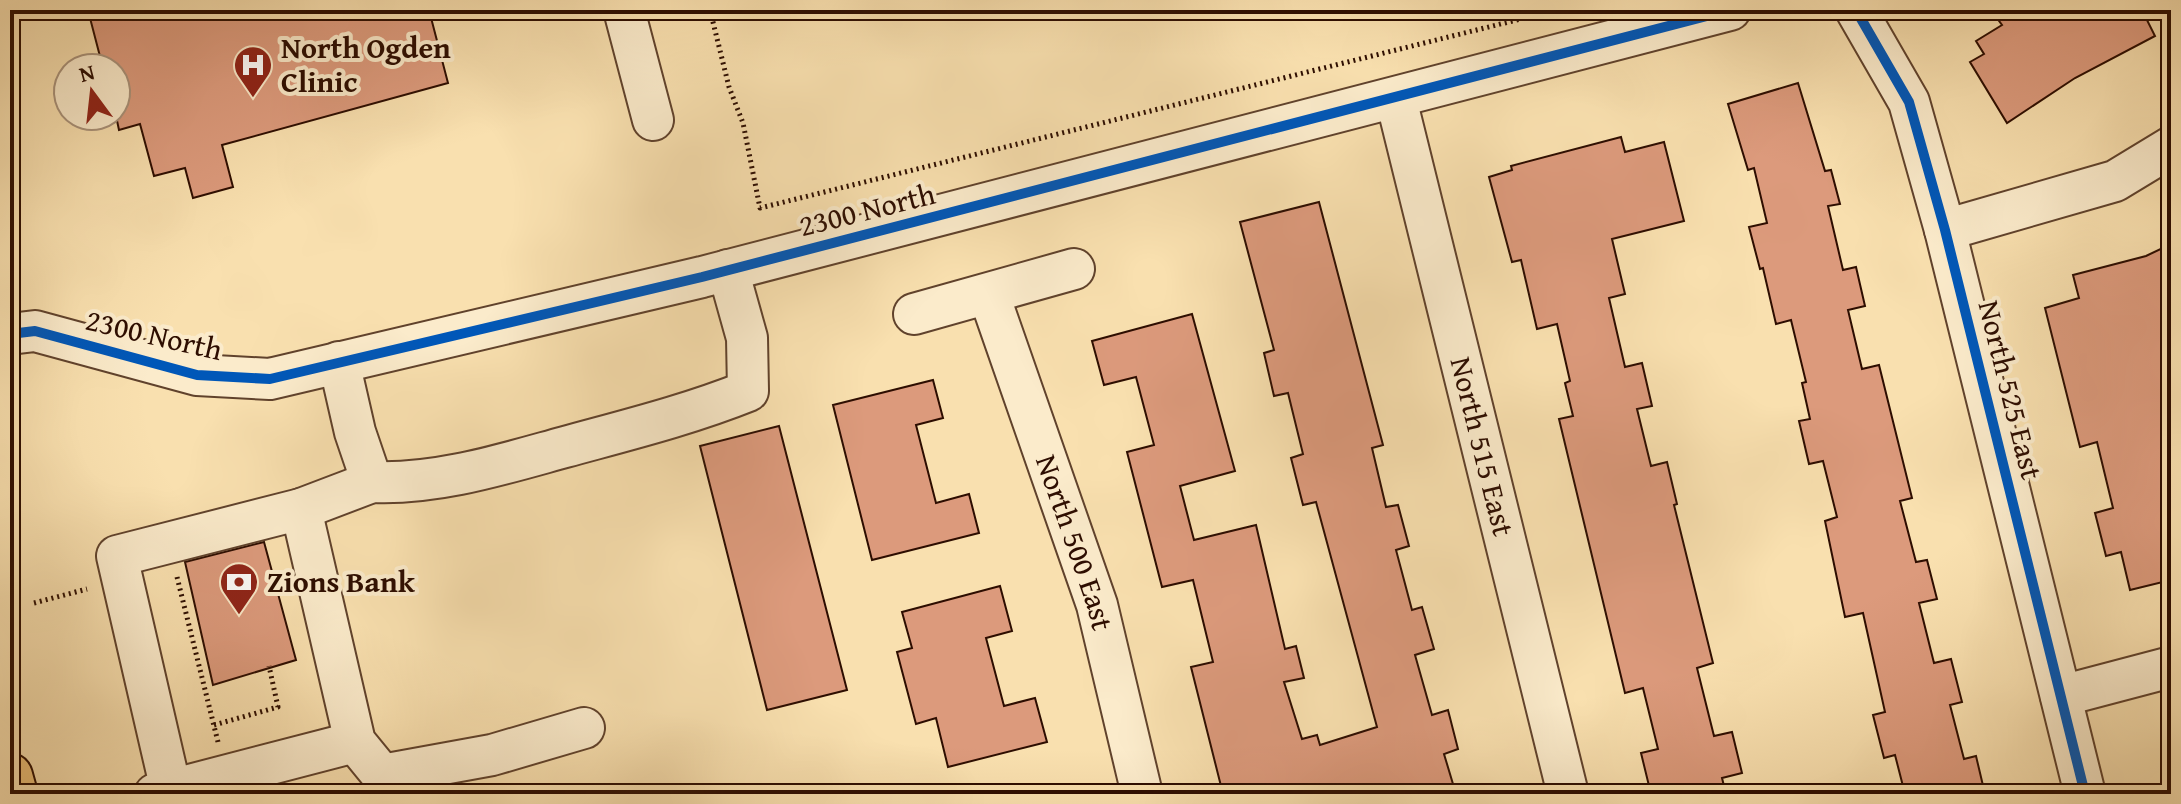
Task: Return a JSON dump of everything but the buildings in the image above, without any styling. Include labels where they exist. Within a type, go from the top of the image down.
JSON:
[{"type":"main road","points":[[10,776],[15,794]]},
{"type":"street","points":[[624,10],[653,120]]},
{"type":"street","name":"2300 North","points":[[10,334],[35,331],[197,375],[270,379],[728,270],[1730,10]]},
{"type":"street","name":"North 525 East","points":[[1856,10],[1909,102],[1945,230],[2085,794]]},
{"type":"street","name":"North 515 East","points":[[1396,99],[1568,794]]},
{"type":"street","points":[[1945,230],[2115,181],[2171,147]]},
{"type":"street","points":[[914,314],[1074,269]]},
{"type":"street","points":[[355,742],[163,792],[117,556],[301,509],[372,482],[408,484],[526,458],[699,410],[748,391],[747,338],[728,270]]},
{"type":"street","name":"North 500 East","points":[[989,295],[1097,605],[1142,794]]},
{"type":"street","points":[[339,362],[355,432],[372,482]]},
{"type":"street","points":[[301,509],[355,742],[382,775],[492,755],[584,728]]},
{"type":"street","points":[[2061,696],[2171,667]]},
{"type":"path","points":[[710,10],[729,87],[743,123],[760,208],[1557,10]]},
{"type":"path","points":[[175,568],[221,751]]},
{"type":"path","points":[[34,603],[98,586]]},
{"type":"path","points":[[214,725],[278,707],[269,666]]},
{"type":"cycle path","points":[[10,334],[35,331],[197,375],[270,379],[702,277],[1730,10]]},
{"type":"cycle path","points":[[1856,10],[1909,102],[1945,230],[2085,794]]},
{"type":"place","name":"North Ogden Clinic","points":[[253,99]]},
{"type":"place","name":"Zions Bank","points":[[239,616]]}]
